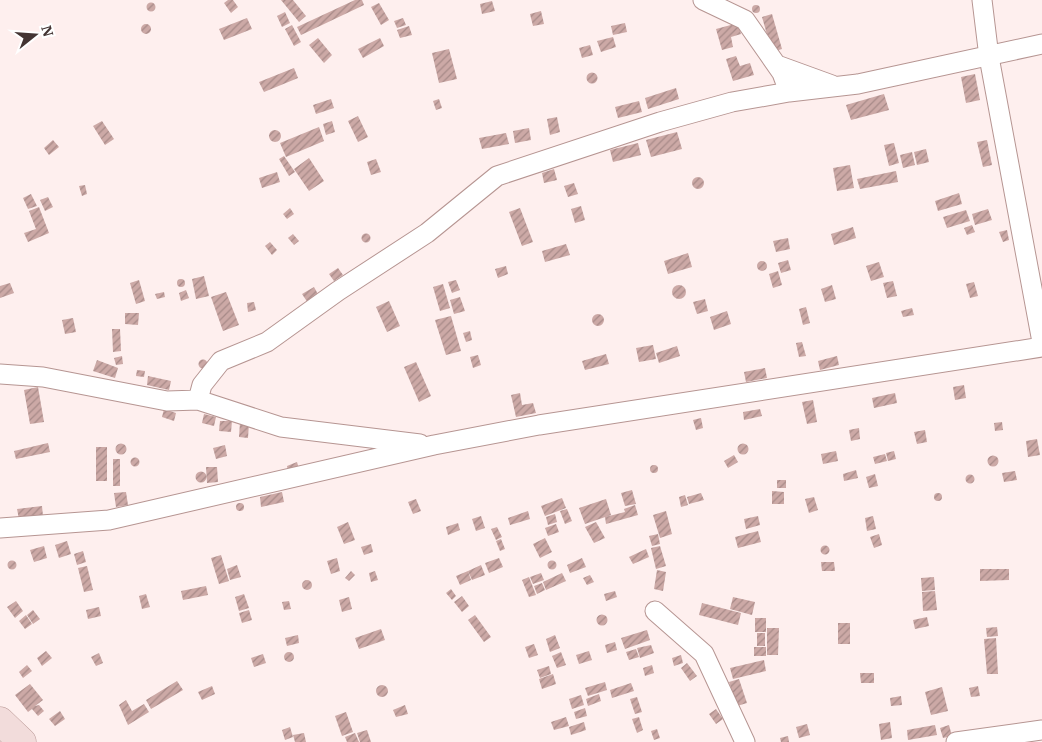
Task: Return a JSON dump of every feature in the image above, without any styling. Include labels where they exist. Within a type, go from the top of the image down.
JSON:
[{"type":"main road","points":[[0,721],[22,742]]},
{"type":"street","points":[[703,0],[745,20],[782,72],[789,92]]},
{"type":"street","points":[[982,0],[989,57],[1042,342]]},
{"type":"street","points":[[198,400],[202,386],[221,361],[267,342],[338,291],[427,233],[497,176],[660,122],[732,102],[789,92],[858,84],[1042,44]]},
{"type":"street","points":[[777,65],[836,86]]},
{"type":"street","points":[[0,528],[109,520],[434,445],[539,425],[1042,347]]},
{"type":"street","points":[[0,374],[43,377],[167,401],[198,400],[280,427],[434,445]]},
{"type":"street","points":[[655,611],[704,654],[745,742]]},
{"type":"street","points":[[956,742],[1042,730]]},
{"type":"building","points":[[228,0],[233,0],[238,7],[231,13],[224,3]]},
{"type":"building","points":[[281,0],[293,0],[306,16],[299,22]]},
{"type":"building","points":[[355,0],[362,0],[364,5],[301,35],[297,27]]},
{"type":"building","points":[[492,1],[495,11],[482,14],[480,4]]},
{"type":"building","points":[[151,3],[155,7],[151,11],[147,7]]},
{"type":"building","points":[[379,3],[389,20],[381,25],[371,7]]},
{"type":"building","points":[[756,5],[760,9],[756,13],[752,9]]},
{"type":"building","points":[[541,11],[544,24],[533,26],[530,14]]},
{"type":"building","points":[[285,12],[290,23],[282,27],[277,16]]},
{"type":"building","points":[[772,14],[782,49],[772,52],[762,17]]},
{"type":"building","points":[[247,18],[252,29],[224,40],[219,29]]},
{"type":"building","points":[[403,18],[406,25],[397,28],[394,21]]},
{"type":"building","points":[[625,23],[627,32],[613,35],[611,26]]},
{"type":"building","points":[[738,23],[741,34],[731,37],[733,47],[722,50],[716,29]]},
{"type":"building","points":[[146,24],[151,29],[146,34],[141,29]]},
{"type":"building","points":[[292,25],[301,42],[294,46],[285,29]]},
{"type":"building","points":[[409,26],[412,35],[400,38],[397,30]]},
{"type":"building","points":[[613,37],[616,47],[601,52],[597,41]]},
{"type":"building","points":[[318,38],[332,55],[324,63],[309,45]]},
{"type":"building","points":[[380,38],[384,46],[363,58],[358,49]]},
{"type":"building","points":[[590,45],[593,55],[582,58],[579,48]]},
{"type":"building","points":[[449,49],[457,79],[439,83],[432,53]]},
{"type":"building","points":[[736,56],[740,66],[750,63],[754,75],[733,81],[726,59]]},
{"type":"building","points":[[294,68],[298,78],[264,92],[259,82]]},
{"type":"building","points":[[592,72],[598,78],[592,84],[586,78]]},
{"type":"building","points":[[975,74],[980,100],[966,103],[961,77]]},
{"type":"building","points":[[676,88],[679,99],[648,109],[645,98]]},
{"type":"building","points":[[884,94],[889,110],[851,120],[846,105]]},
{"type":"building","points":[[331,99],[334,108],[316,114],[313,105]]},
{"type":"building","points":[[439,99],[442,108],[436,110],[433,101]]},
{"type":"building","points":[[639,101],[642,112],[618,118],[615,107]]},
{"type":"building","points":[[358,116],[368,137],[358,142],[348,121]]},
{"type":"building","points":[[557,117],[560,132],[550,135],[547,119]]},
{"type":"building","points":[[102,121],[114,139],[105,145],[93,126]]},
{"type":"building","points":[[332,121],[335,132],[326,135],[323,124]]},
{"type":"building","points":[[319,127],[324,141],[286,157],[280,143]]},
{"type":"building","points":[[529,128],[531,140],[515,143],[513,131]]},
{"type":"building","points":[[275,130],[281,136],[275,142],[269,136]]},
{"type":"building","points":[[677,132],[682,149],[651,157],[646,140]]},
{"type":"building","points":[[506,133],[509,144],[482,149],[479,138]]},
{"type":"building","points":[[53,140],[59,147],[49,155],[44,148]]},
{"type":"building","points":[[987,140],[992,165],[983,167],[977,142]]},
{"type":"building","points":[[638,143],[641,155],[613,162],[610,150]]},
{"type":"building","points":[[894,143],[899,163],[889,166],[884,145]]},
{"type":"building","points":[[926,149],[929,162],[917,165],[914,152]]},
{"type":"building","points":[[912,152],[915,165],[903,168],[900,155]]},
{"type":"building","points":[[284,156],[295,172],[289,176],[279,159]]},
{"type":"building","points":[[309,158],[324,181],[309,191],[294,169]]},
{"type":"building","points":[[376,159],[381,172],[371,175],[367,162]]},
{"type":"building","points":[[850,165],[854,188],[837,191],[833,168]]},
{"type":"building","points":[[554,169],[557,180],[544,183],[542,173]]},
{"type":"building","points":[[896,171],[898,182],[860,189],[857,179]]},
{"type":"building","points":[[277,172],[280,182],[262,188],[259,178]]},
{"type":"building","points":[[698,177],[704,183],[698,189],[692,183]]},
{"type":"building","points":[[574,183],[578,194],[568,197],[564,186]]},
{"type":"building","points":[[85,185],[87,194],[82,196],[79,186]]},
{"type":"building","points":[[959,193],[962,204],[938,211],[935,201]]},
{"type":"building","points":[[31,194],[37,206],[28,209],[23,198]]},
{"type":"building","points":[[48,197],[53,207],[45,211],[40,200]]},
{"type":"building","points":[[581,206],[585,220],[575,223],[571,209]]},
{"type":"building","points":[[39,207],[49,233],[28,242],[24,233],[36,229],[29,211]]},
{"type":"building","points":[[290,208],[294,214],[287,219],[283,214]]},
{"type":"building","points":[[520,208],[533,242],[522,246],[509,212]]},
{"type":"building","points":[[988,209],[992,220],[975,225],[972,214]]},
{"type":"building","points":[[966,210],[970,221],[947,228],[943,217]]},
{"type":"building","points":[[972,225],[975,232],[967,235],[964,228]]},
{"type":"building","points":[[853,227],[856,238],[834,245],[831,234]]},
{"type":"building","points":[[1007,230],[1009,240],[1003,242],[999,232]]},
{"type":"building","points":[[293,234],[299,241],[294,245],[288,238]]},
{"type":"building","points":[[366,234],[370,238],[366,242],[362,238]]},
{"type":"building","points":[[788,238],[790,249],[776,252],[773,241]]},
{"type":"building","points":[[270,242],[277,250],[272,255],[265,246]]},
{"type":"building","points":[[566,244],[570,255],[545,262],[542,251]]},
{"type":"building","points":[[688,253],[692,267],[668,274],[664,261]]},
{"type":"building","points":[[788,260],[791,270],[781,273],[778,263]]},
{"type":"building","points":[[760,261],[764,261],[767,266],[766,270],[760,271],[757,268],[757,264]]},
{"type":"building","points":[[879,262],[884,277],[871,281],[866,266]]},
{"type":"building","points":[[506,266],[508,274],[498,278],[495,269]]},
{"type":"building","points":[[338,268],[343,275],[334,281],[329,274]]},
{"type":"building","points":[[778,271],[782,285],[773,288],[769,274]]},
{"type":"building","points":[[204,276],[209,296],[196,299],[192,279]]},
{"type":"building","points":[[181,279],[185,283],[181,287],[177,283]]},
{"type":"building","points":[[139,280],[145,301],[136,304],[130,283]]},
{"type":"building","points":[[456,280],[460,290],[452,293],[448,282]]},
{"type":"building","points":[[893,281],[897,296],[887,298],[883,283]]},
{"type":"building","points":[[974,282],[978,296],[970,298],[966,284]]},
{"type":"building","points":[[10,283],[14,293],[0,298],[0,286]]},
{"type":"building","points":[[443,284],[450,308],[440,311],[433,287]]},
{"type":"building","points":[[676,285],[682,285],[686,292],[682,299],[676,299],[672,295],[672,289]]},
{"type":"building","points":[[832,285],[836,299],[825,302],[821,289]]},
{"type":"building","points":[[314,287],[319,296],[308,303],[302,294]]},
{"type":"building","points":[[186,290],[189,298],[181,301],[179,293]]},
{"type":"building","points":[[164,292],[165,297],[157,299],[155,294]]},
{"type":"building","points":[[226,292],[239,325],[223,331],[211,297]]},
{"type":"building","points":[[460,297],[465,311],[454,314],[450,300]]},
{"type":"building","points":[[705,299],[708,311],[697,314],[693,302]]},
{"type":"building","points":[[389,301],[400,326],[387,332],[376,307]]},
{"type":"building","points":[[254,302],[256,310],[248,312],[247,303]]},
{"type":"building","points":[[806,307],[810,323],[803,325],[799,309]]},
{"type":"building","points":[[912,308],[914,315],[903,317],[901,311]]},
{"type":"building","points":[[727,311],[731,324],[714,330],[710,317]]},
{"type":"building","points":[[125,313],[139,313],[138,325],[125,324]]},
{"type":"building","points":[[596,314],[600,314],[604,320],[600,326],[596,326],[592,322],[592,318]]},
{"type":"building","points":[[451,316],[461,351],[446,355],[435,320]]},
{"type":"building","points":[[73,318],[76,332],[65,334],[62,320]]},
{"type":"building","points":[[112,329],[120,329],[121,351],[113,352]]},
{"type":"building","points":[[470,331],[472,340],[466,342],[463,333]]},
{"type":"building","points":[[802,342],[806,356],[799,357],[796,343]]},
{"type":"building","points":[[653,345],[656,359],[639,362],[636,348]]},
{"type":"building","points":[[677,346],[680,356],[659,363],[656,353]]},
{"type":"building","points":[[606,354],[609,364],[585,370],[582,361]]},
{"type":"building","points":[[478,355],[481,365],[473,368],[470,357]]},
{"type":"building","points":[[122,356],[123,364],[116,365],[114,358]]},
{"type":"building","points":[[837,356],[839,365],[820,370],[818,361]]},
{"type":"building","points":[[203,359],[208,364],[203,369],[198,364]]},
{"type":"building","points":[[97,360],[118,368],[115,378],[93,371]]},
{"type":"building","points":[[416,362],[431,396],[419,402],[404,367]]},
{"type":"building","points":[[765,368],[767,378],[746,382],[744,372]]},
{"type":"building","points":[[137,370],[145,371],[144,377],[136,376]]},
{"type":"building","points":[[148,376],[171,381],[169,390],[147,385]]},
{"type":"building","points":[[964,385],[966,398],[955,400],[953,387]]},
{"type":"building","points":[[38,387],[44,422],[30,424],[24,390]]},
{"type":"building","points":[[520,393],[522,405],[533,403],[536,413],[516,417],[511,395]]},
{"type":"building","points":[[895,393],[897,403],[874,408],[872,398]]},
{"type":"building","points":[[813,400],[817,422],[807,424],[802,402]]},
{"type":"building","points":[[164,409],[176,413],[174,421],[162,417]]},
{"type":"building","points":[[760,409],[762,416],[744,420],[743,412]]},
{"type":"building","points":[[204,414],[216,417],[214,426],[202,423]]},
{"type":"building","points":[[701,418],[703,428],[696,430],[693,420]]},
{"type":"building","points":[[220,421],[232,421],[231,432],[219,431]]},
{"type":"building","points":[[240,422],[249,423],[248,438],[239,437]]},
{"type":"building","points":[[1002,422],[1003,430],[995,431],[994,423]]},
{"type":"building","points":[[859,428],[860,439],[851,441],[849,430]]},
{"type":"building","points":[[925,430],[927,442],[917,444],[914,432]]},
{"type":"building","points":[[1037,439],[1040,455],[1028,457],[1026,441]]},
{"type":"building","points":[[48,443],[50,452],[16,459],[14,451]]},
{"type":"building","points":[[743,443],[749,449],[743,455],[737,449]]},
{"type":"building","points":[[119,444],[123,444],[126,449],[125,453],[119,454],[116,451],[116,447]]},
{"type":"building","points":[[225,445],[227,456],[216,459],[213,448]]},
{"type":"building","points":[[96,447],[107,447],[107,481],[96,481]]},
{"type":"building","points":[[836,451],[838,461],[823,464],[821,454]]},
{"type":"building","points":[[894,451],[896,459],[888,461],[886,453]]},
{"type":"building","points":[[885,454],[887,461],[875,464],[873,457]]},
{"type":"building","points":[[734,455],[738,462],[728,468],[724,461]]},
{"type":"building","points":[[991,456],[995,456],[998,461],[997,465],[991,466],[988,463],[988,459]]},
{"type":"building","points":[[135,458],[139,462],[135,466],[131,462]]},
{"type":"building","points":[[113,459],[120,459],[120,486],[113,486]]},
{"type":"building","points":[[297,462],[299,469],[288,472],[287,466]]},
{"type":"building","points":[[654,465],[658,469],[654,473],[650,469]]},
{"type":"building","points":[[206,467],[217,467],[218,482],[207,483]]},
{"type":"building","points":[[856,470],[858,478],[844,481],[843,474]]},
{"type":"building","points":[[201,471],[207,477],[201,483],[195,477]]},
{"type":"building","points":[[1015,471],[1017,480],[1004,482],[1002,473]]},
{"type":"building","points":[[875,474],[878,486],[869,488],[866,477]]},
{"type":"building","points":[[970,474],[975,479],[970,484],[965,479]]},
{"type":"building","points":[[777,480],[786,480],[786,488],[777,488]]},
{"type":"building","points":[[632,490],[636,504],[625,506],[621,493]]},
{"type":"building","points":[[772,491],[784,492],[784,504],[772,504]]},
{"type":"building","points":[[126,492],[128,505],[116,507],[114,493]]},
{"type":"building","points":[[282,492],[284,502],[261,507],[260,497]]},
{"type":"building","points":[[701,493],[704,500],[689,504],[687,497]]},
{"type":"building","points":[[938,493],[942,497],[938,501],[934,497]]},
{"type":"building","points":[[685,495],[688,505],[681,507],[679,497]]},
{"type":"building","points":[[814,497],[818,510],[809,513],[805,499]]},
{"type":"building","points":[[562,498],[566,508],[545,516],[541,506]]},
{"type":"building","points":[[416,499],[421,511],[413,514],[408,502]]},
{"type":"building","points":[[606,499],[611,515],[585,524],[579,508]]},
{"type":"building","points":[[240,503],[244,507],[240,511],[236,507]]},
{"type":"building","points":[[635,505],[638,515],[606,524],[605,517],[625,512],[624,509]]},
{"type":"building","points":[[42,506],[43,516],[19,519],[17,509]]},
{"type":"building","points":[[567,509],[572,521],[565,524],[560,511]]},
{"type":"building","points":[[528,511],[530,519],[510,525],[508,518]]},
{"type":"building","points":[[666,511],[672,534],[660,538],[653,515]]},
{"type":"building","points":[[555,514],[557,522],[548,525],[546,517]]},
{"type":"building","points":[[481,516],[485,528],[476,531],[472,519]]},
{"type":"building","points":[[758,516],[760,525],[746,529],[744,519]]},
{"type":"building","points":[[873,516],[876,529],[867,531],[865,518]]},
{"type":"building","points":[[348,522],[355,540],[344,544],[337,527]]},
{"type":"building","points":[[596,522],[605,538],[594,543],[585,527]]},
{"type":"building","points":[[458,523],[460,530],[448,535],[446,527]]},
{"type":"building","points":[[556,524],[559,532],[548,536],[545,528]]},
{"type":"building","points":[[497,527],[502,537],[496,540],[491,529]]},
{"type":"building","points":[[758,531],[761,542],[738,548],[735,537]]},
{"type":"building","points":[[658,534],[660,544],[652,546],[649,536]]},
{"type":"building","points":[[879,534],[882,545],[874,548],[870,537]]},
{"type":"building","points":[[545,538],[552,552],[540,558],[533,544]]},
{"type":"building","points":[[501,539],[505,549],[500,551],[496,541]]},
{"type":"building","points":[[67,541],[71,554],[59,558],[55,545]]},
{"type":"building","points":[[371,544],[373,552],[364,555],[361,547]]},
{"type":"building","points":[[44,546],[47,558],[34,562],[30,550]]},
{"type":"building","points":[[660,546],[666,566],[656,569],[651,548]]},
{"type":"building","points":[[825,546],[829,550],[825,554],[821,550]]},
{"type":"building","points":[[646,549],[649,557],[633,564],[629,557]]},
{"type":"building","points":[[83,551],[86,562],[77,565],[74,554]]},
{"type":"building","points":[[221,555],[229,581],[219,584],[211,558]]},
{"type":"building","points":[[337,558],[340,571],[331,574],[327,561]]},
{"type":"building","points":[[499,558],[503,567],[489,573],[485,563]]},
{"type":"building","points":[[582,558],[586,567],[570,573],[567,565]]},
{"type":"building","points":[[12,560],[17,565],[12,570],[7,565]]},
{"type":"building","points":[[552,561],[556,565],[552,569],[548,565]]},
{"type":"building","points":[[821,562],[834,562],[835,571],[822,571]]},
{"type":"building","points":[[237,565],[241,577],[230,580],[227,569]]},
{"type":"building","points":[[481,565],[485,575],[472,580],[468,571]]},
{"type":"building","points":[[87,566],[93,590],[84,592],[78,568]]},
{"type":"building","points":[[980,569],[1009,569],[1009,580],[980,581]]},
{"type":"building","points":[[657,570],[666,572],[663,591],[654,589]]},
{"type":"building","points":[[351,571],[355,575],[349,581],[345,578]]},
{"type":"building","points":[[375,571],[378,580],[371,582],[369,573]]},
{"type":"building","points":[[468,571],[471,580],[460,585],[456,576]]},
{"type":"building","points":[[541,573],[544,580],[533,584],[530,577]]},
{"type":"building","points":[[562,573],[566,581],[546,590],[543,582]]},
{"type":"building","points":[[590,575],[594,582],[587,585],[583,578]]},
{"type":"building","points":[[529,577],[536,595],[529,597],[522,580]]},
{"type":"building","points":[[934,577],[935,590],[922,591],[921,578]]},
{"type":"building","points":[[307,580],[312,585],[307,590],[302,585]]},
{"type":"building","points":[[542,583],[545,590],[537,594],[534,586]]},
{"type":"building","points":[[206,586],[208,595],[183,600],[181,591]]},
{"type":"building","points":[[451,589],[456,596],[452,600],[446,593]]},
{"type":"building","points":[[615,591],[617,597],[606,601],[604,594]]},
{"type":"building","points":[[935,591],[937,610],[923,611],[922,592]]},
{"type":"building","points":[[146,594],[150,607],[142,609],[139,596]]},
{"type":"building","points":[[244,594],[249,608],[239,611],[235,597]]},
{"type":"building","points":[[462,596],[469,606],[462,612],[454,602]]},
{"type":"building","points":[[349,597],[352,609],[342,612],[339,600]]},
{"type":"building","points":[[733,597],[755,602],[752,615],[730,609]]},
{"type":"building","points":[[16,601],[23,611],[15,618],[7,607]]},
{"type":"building","points":[[289,601],[291,609],[284,610],[282,602]]},
{"type":"building","points":[[702,603],[741,613],[738,625],[699,615]]},
{"type":"building","points":[[99,607],[101,616],[88,619],[86,610]]},
{"type":"building","points":[[33,610],[40,619],[33,624],[27,615]]},
{"type":"building","points":[[249,610],[252,620],[242,623],[239,613]]},
{"type":"building","points":[[602,614],[608,620],[602,626],[596,620]]},
{"type":"building","points":[[26,615],[32,624],[25,629],[19,621]]},
{"type":"building","points":[[475,615],[491,637],[484,642],[468,620]]},
{"type":"building","points":[[927,617],[929,626],[915,629],[913,620]]},
{"type":"building","points":[[755,618],[766,618],[766,632],[755,632]]},
{"type":"building","points":[[838,623],[850,623],[850,644],[838,644]]},
{"type":"building","points":[[997,627],[998,636],[987,637],[986,628]]},
{"type":"building","points":[[767,628],[779,628],[778,655],[767,655]]},
{"type":"building","points":[[381,629],[385,640],[359,649],[355,638]]},
{"type":"building","points":[[647,630],[650,640],[625,649],[621,638]]},
{"type":"building","points":[[757,633],[765,633],[765,646],[757,646]]},
{"type":"building","points":[[298,635],[299,643],[287,646],[285,638]]},
{"type":"building","points":[[555,635],[560,648],[550,652],[546,639]]},
{"type":"building","points":[[996,638],[998,674],[987,674],[984,639]]},
{"type":"building","points":[[615,642],[617,650],[607,653],[605,645]]},
{"type":"building","points":[[534,644],[538,655],[529,658],[525,647]]},
{"type":"building","points":[[651,645],[654,653],[640,658],[637,648]]},
{"type":"building","points":[[754,647],[766,647],[766,656],[754,656]]},
{"type":"building","points":[[636,649],[639,657],[629,660],[626,652]]},
{"type":"building","points":[[46,651],[52,658],[42,666],[37,658]]},
{"type":"building","points":[[589,651],[592,660],[579,664],[576,655]]},
{"type":"building","points":[[289,652],[294,657],[289,662],[284,657]]},
{"type":"building","points":[[561,652],[566,665],[557,668],[552,656]]},
{"type":"building","points":[[99,653],[103,663],[96,666],[91,657]]},
{"type":"building","points":[[263,654],[266,663],[254,667],[251,658]]},
{"type":"building","points":[[681,655],[683,663],[674,666],[672,658]]},
{"type":"building","points":[[764,660],[766,671],[733,679],[730,668]]},
{"type":"building","points":[[687,663],[697,676],[690,681],[681,668]]},
{"type":"building","points":[[27,665],[32,671],[23,678],[19,672]]},
{"type":"building","points":[[652,665],[654,673],[645,676],[643,668]]},
{"type":"building","points":[[549,666],[551,674],[540,678],[537,670]]},
{"type":"building","points":[[860,673],[874,673],[874,683],[861,683]]},
{"type":"building","points":[[553,674],[556,684],[542,689],[539,679]]},
{"type":"building","points":[[739,679],[747,703],[737,706],[729,682]]},
{"type":"building","points":[[177,681],[183,690],[151,709],[146,700]]},
{"type":"building","points":[[605,682],[607,690],[588,696],[585,688]]},
{"type":"building","points":[[631,683],[634,691],[612,698],[610,690]]},
{"type":"building","points":[[30,684],[43,700],[35,706],[39,705],[44,711],[38,716],[32,709],[28,712],[15,695]]},
{"type":"building","points":[[380,685],[384,685],[388,691],[384,697],[380,697],[376,693],[376,689]]},
{"type":"building","points":[[212,686],[215,694],[202,700],[198,692]]},
{"type":"building","points":[[978,686],[980,696],[971,697],[969,688]]},
{"type":"building","points":[[942,687],[948,711],[931,715],[925,692]]},
{"type":"building","points":[[599,694],[601,701],[588,706],[586,699]]},
{"type":"building","points":[[581,695],[584,705],[572,709],[569,699]]},
{"type":"building","points":[[901,696],[902,705],[891,706],[890,698]]},
{"type":"building","points":[[637,697],[642,712],[635,714],[630,699]]},
{"type":"building","points":[[126,700],[132,711],[144,704],[149,712],[128,725],[119,705]]},
{"type":"building","points":[[405,705],[408,714],[396,717],[393,710]]},
{"type":"building","points":[[585,708],[587,716],[576,719],[574,712]]},
{"type":"building","points":[[716,709],[723,719],[716,724],[709,714]]},
{"type":"building","points":[[60,711],[65,719],[55,726],[49,719]]},
{"type":"building","points":[[346,712],[353,732],[342,736],[335,716]]},
{"type":"building","points":[[566,717],[569,726],[554,730],[551,722]]},
{"type":"building","points":[[639,717],[643,730],[637,733],[632,719]]},
{"type":"building","points":[[584,722],[586,730],[571,735],[569,727]]},
{"type":"building","points":[[890,722],[892,738],[881,740],[879,724]]},
{"type":"building","points":[[807,724],[810,735],[799,738],[796,727]]},
{"type":"building","points":[[935,725],[937,735],[908,740],[907,730]]},
{"type":"building","points":[[949,725],[952,736],[943,738],[940,728]]},
{"type":"building","points":[[290,727],[293,737],[285,740],[282,730]]},
{"type":"building","points":[[657,729],[660,738],[654,740],[651,731]]},
{"type":"building","points":[[367,730],[371,742],[360,742],[357,733]]},
{"type":"building","points":[[304,733],[306,742],[295,742],[293,735]]},
{"type":"building","points":[[355,733],[359,742],[347,742],[345,737]]},
{"type":"building","points":[[788,736],[789,742],[781,742],[780,738]]}]
